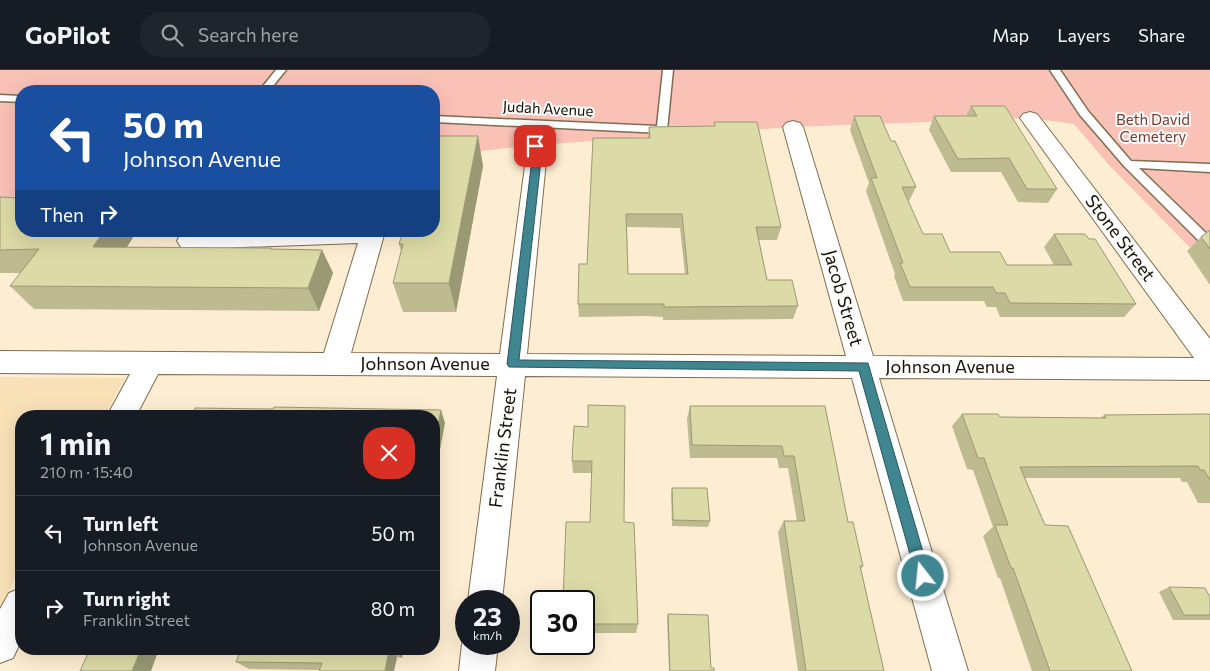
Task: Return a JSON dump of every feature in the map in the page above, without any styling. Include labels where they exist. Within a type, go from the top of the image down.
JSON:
[{"type":"street","name":"Stone Street","points":[[1030,118],[1210,359]]},
{"type":"street","name":"Jacob Street","points":[[793,127],[864,366],[950,671]]},
{"type":"street","name":"Franklin Street","points":[[486,590],[537,151],[535,146]]},
{"type":"street","points":[[191,237],[189,241],[311,237]]},
{"type":"street","points":[[335,364],[371,237]]},
{"type":"street","name":"Johnson Avenue","points":[[0,362],[1210,369]]},
{"type":"street","points":[[124,410],[150,363]]},
{"type":"street","points":[[0,645],[15,616]]},
{"type":"street","points":[[477,671],[479,655]]},
{"type":"lane","points":[[269,85],[280,70]]},
{"type":"lane","name":"Judah Avenue","points":[[440,119],[662,130],[668,70]]},
{"type":"lane","points":[[1056,70],[1084,113],[1128,164],[1210,244]]},
{"type":"lane","points":[[0,98],[15,99]]},
{"type":"lane","points":[[1128,164],[1210,168]]},
{"type":"shaded area","points":[[0,377],[125,378],[107,410],[15,410],[15,579],[0,607]]},
{"type":"green space","name":"Beth David Cemetery","points":[[0,70],[1210,70],[1210,268],[1108,164],[1074,124],[1030,118],[793,127],[535,145],[440,155],[440,85],[15,85],[15,199],[0,200]]},
{"type":"building","points":[[971,106],[1005,106],[1057,189],[1027,189],[1009,158],[958,159],[934,116],[977,116]]},
{"type":"building","points":[[854,116],[880,116],[891,141],[895,141],[916,187],[902,187],[923,234],[942,234],[950,252],[1000,252],[1007,265],[1072,265],[1054,234],[1085,234],[1089,239],[1095,239],[1136,304],[1010,303],[1005,293],[996,293],[993,287],[910,287],[871,178],[877,178]]},
{"type":"building","points":[[714,122],[757,122],[781,227],[756,227],[767,280],[792,280],[798,306],[664,307],[664,304],[578,304],[579,264],[587,264],[593,138],[650,138],[649,127],[715,126]],"holes":[[[626,214],[682,214],[688,274],[628,274]]]},
{"type":"building","points":[[440,136],[478,136],[449,283],[393,283],[403,244],[399,244],[401,237],[440,237]]},
{"type":"building","points":[[0,197],[15,198],[15,237],[100,237],[93,247],[322,250],[308,288],[10,286],[39,249],[0,250]]},
{"type":"building","points":[[1210,230],[1210,249],[1201,237]]},
{"type":"building","points":[[588,405],[625,406],[624,522],[634,523],[638,624],[595,624],[595,590],[563,590],[566,522],[590,522],[592,461],[572,461],[574,426],[588,427]]},
{"type":"building","points":[[690,406],[825,406],[848,522],[853,522],[863,566],[860,566],[884,671],[806,671],[784,521],[805,521],[794,456],[784,456],[782,446],[692,445]]},
{"type":"building","points":[[274,407],[441,410],[440,415],[440,410],[194,410],[195,408],[273,409]]},
{"type":"building","points":[[962,414],[998,414],[1000,417],[1106,418],[1104,415],[1210,415],[1210,480],[1204,470],[1200,470],[1198,466],[1020,467],[1045,525],[1068,526],[1132,671],[1050,671],[1013,568],[1011,568],[995,525],[1008,525],[984,458],[978,458]]},
{"type":"building","points":[[672,488],[707,488],[710,521],[673,520]]},
{"type":"building","points":[[1169,587],[1205,588],[1210,597],[1210,615],[1184,615]]},
{"type":"building","points":[[668,614],[708,615],[711,668],[714,668],[714,671],[670,671]]},
{"type":"building","points":[[87,655],[139,655],[132,671],[80,671]]},
{"type":"building","points":[[239,655],[388,655],[385,671],[319,671],[322,663],[236,662]]},
{"type":"route","points":[[535,146],[537,151],[513,364],[864,366],[923,576]]}]
